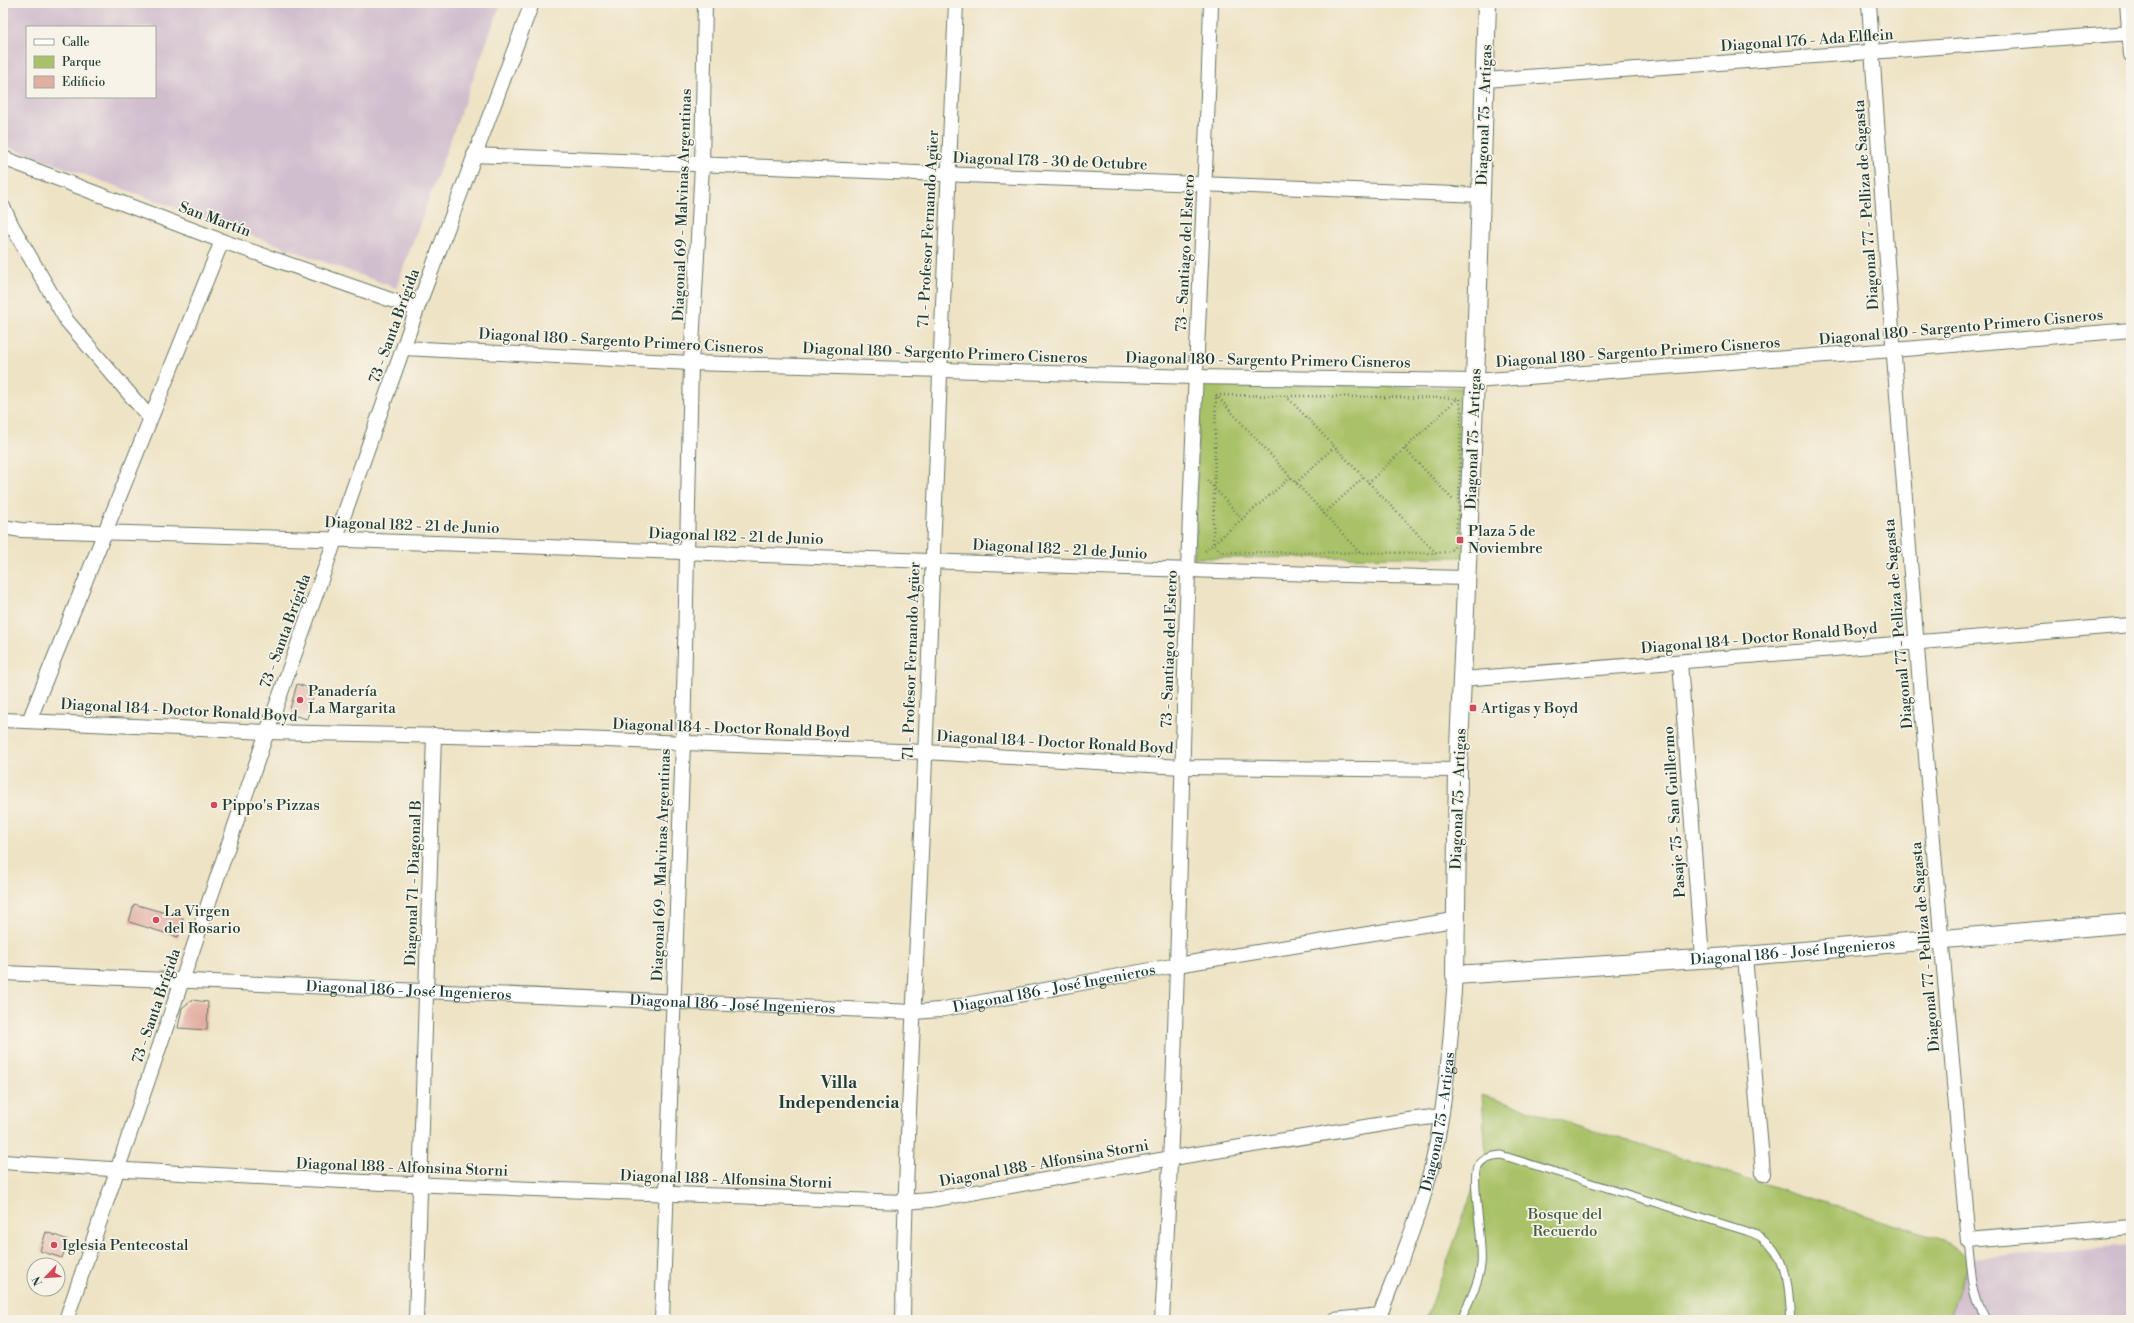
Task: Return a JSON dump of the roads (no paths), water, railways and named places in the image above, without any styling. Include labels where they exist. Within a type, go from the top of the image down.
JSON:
[{"type":"street","name":"73 - Santa Brígida","points":[[66,1320],[267,732],[417,309],[532,3]]},
{"type":"street","name":"Diagonal 69 - Malvinas Argentinas","points":[[662,1320],[683,743],[686,551],[692,363],[702,166],[705,3]]},
{"type":"street","name":"71 - Profesor Fernando Agüer","points":[[903,1320],[904,1202],[915,1012],[926,752],[939,369],[956,3]]},
{"type":"street","name":"73 - Santiago del Estero","points":[[1162,1320],[1172,1158],[1188,572],[1195,377],[1206,182],[1211,3]]},
{"type":"street","name":"Diagonal 75 - Artigas","points":[[1379,1318],[1406,1250],[1434,1157],[1448,1080],[1454,975],[1458,770],[1475,381],[1487,3]]},
{"type":"street","name":"Diagonal 77 - Pelliza de Sagasta","points":[[1869,3],[1893,350],[1940,940],[1968,1241]]},
{"type":"street","points":[[2127,3],[2131,55]]},
{"type":"street","name":"Diagonal 176 - Ada Elflein","points":[[1485,80],[2130,33]]},
{"type":"street","name":"Diagonal 178 - 30 de Octubre","points":[[474,155],[702,166],[1206,182],[1481,195]]},
{"type":"street","name":"San Martín","points":[[3,158],[222,241],[417,309]]},
{"type":"street","points":[[3,207],[12,226],[68,321],[83,342],[150,418]]},
{"type":"street","points":[[30,721],[222,241]]},
{"type":"street","name":"Diagonal 180 - Sargento Primero Cisneros","points":[[404,348],[692,363],[1195,377],[1475,381],[1893,350],[2131,330]]},
{"type":"street","name":"Diagonal 182 - 21 de Junio","points":[[3,527],[21,530],[686,551],[932,560],[1188,572],[1467,578]]},
{"type":"street","name":"Diagonal 184 - Doctor Ronald Boyd","points":[[1462,679],[2131,625]]},
{"type":"street","name":"Pasaje 75 - San Guillermo","points":[[1680,662],[1702,958]]},
{"type":"street","name":"Diagonal 184 - Doctor Ronald Boyd","points":[[3,720],[267,732],[434,735],[926,752],[1182,767],[1458,770]]},
{"type":"street","name":"Diagonal 71 - Diagonal B","points":[[416,1320],[434,735]]},
{"type":"street","name":"Diagonal 186 - José Ingenieros","points":[[3,974],[427,993],[673,1001],[915,1012],[939,1010],[1177,965],[1454,920]]},
{"type":"street","name":"Diagonal 186 - José Ingenieros","points":[[1454,975],[1745,956],[2131,923]]},
{"type":"street","points":[[1745,956],[1763,1174]]},
{"type":"street","name":"Diagonal 188 - Alfonsina Storni","points":[[3,1162],[117,1170],[419,1186],[904,1202],[930,1200],[1172,1158],[1400,1121],[1441,1116]]},
{"type":"street","points":[[1968,1241],[2131,1227]]},
{"type":"street","points":[[1334,1320],[1379,1318]]},
{"type":"lane","points":[[1461,1320],[1481,1267],[1483,1250],[1476,1191],[1477,1168],[1485,1159],[1501,1155],[1746,1231],[1763,1239],[1775,1252],[1785,1272],[1790,1320]]},
{"type":"lane","points":[[1968,1241],[1977,1304],[1984,1316],[1989,1320]]},
{"type":"place","name":"Plaza 5 de Noviembre","points":[[1460,540]]},
{"type":"place","name":"Panadería La Margarita","points":[[300,700]]},
{"type":"place","name":"Artigas y Boyd","points":[[1473,708]]},
{"type":"place","name":"Pippo's Pizzas","points":[[214,805]]},
{"type":"place","name":"La Virgen del Rosario","points":[[156,920]]},
{"type":"place","name":"Iglesia Pentecostal","points":[[54,1245]]},
{"type":"district","name":"Villa Independencia","points":[[839,1092]]},
{"type":"park label","name":"Bosque del Recuerdo","points":[[1565,1222]]}]
